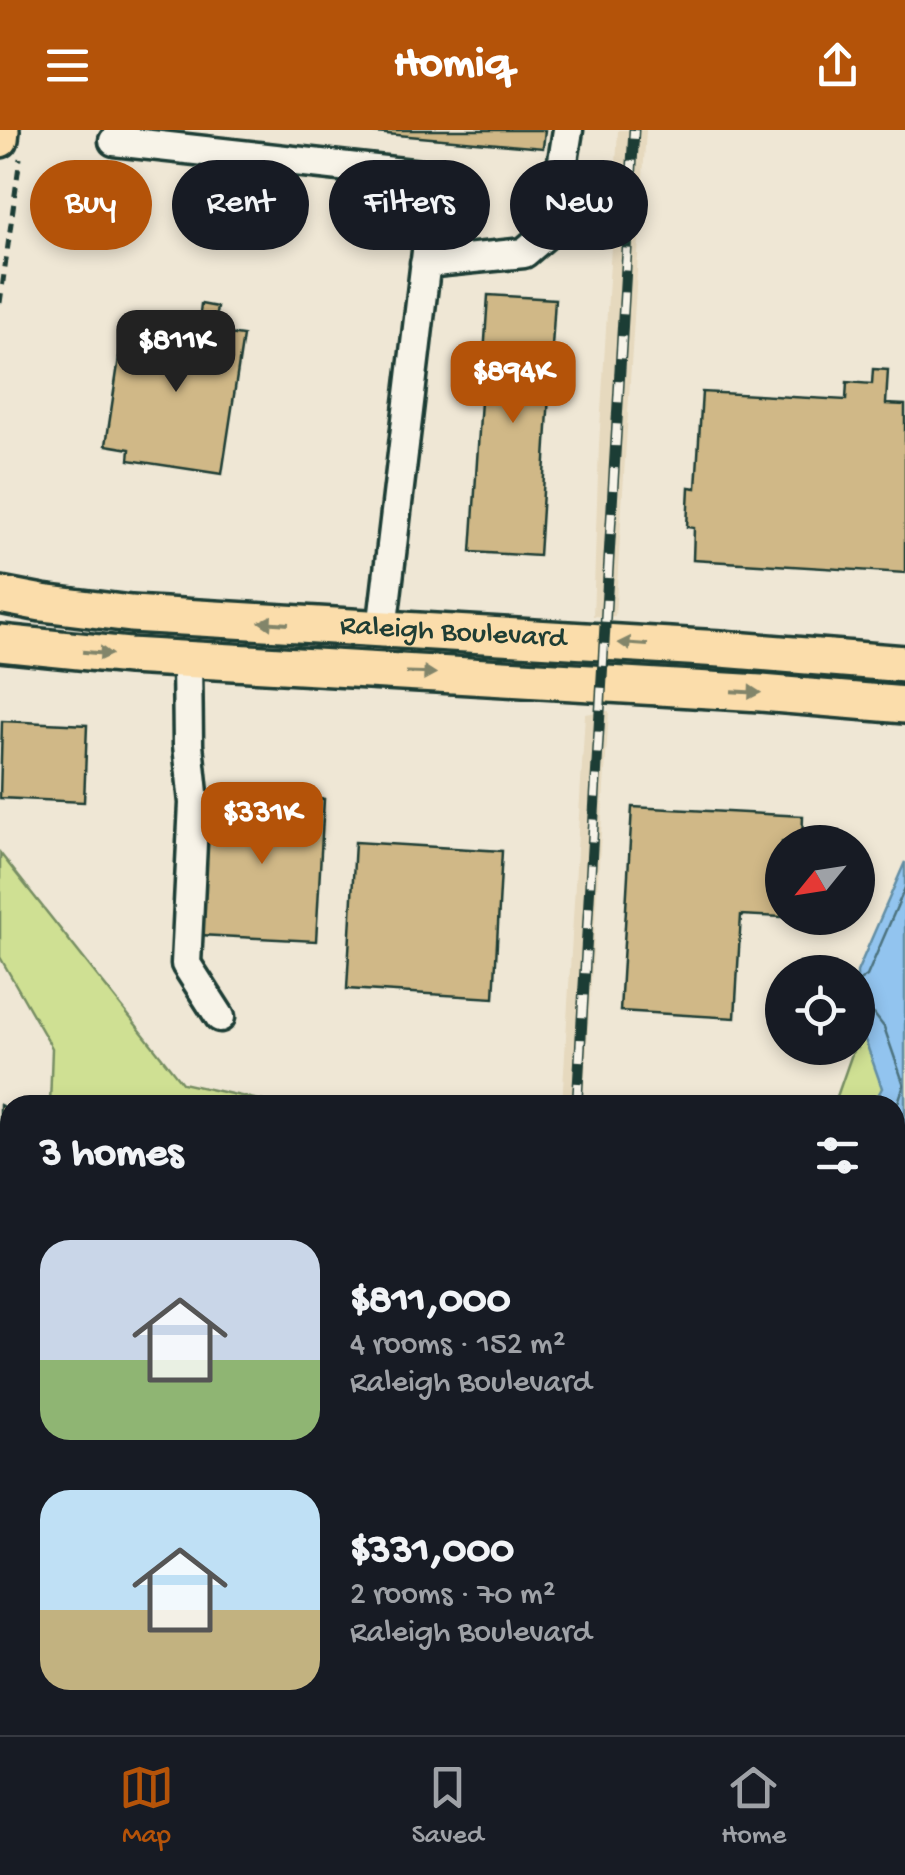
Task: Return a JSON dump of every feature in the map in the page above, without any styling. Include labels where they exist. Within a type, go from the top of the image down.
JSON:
[{"type":"main road","points":[[0,139],[1,130]]},
{"type":"main road","name":"Raleigh Boulevard","points":[[0,594],[52,605],[131,614],[891,663]]},
{"type":"main road","name":"Raleigh Boulevard","points":[[0,643],[187,659],[889,704]]},
{"type":"lane","points":[[425,264],[524,253],[552,229],[568,130]]},
{"type":"lane","points":[[114,141],[430,176],[432,201],[382,630]]},
{"type":"lane","points":[[674,688],[676,647]]},
{"type":"lane","points":[[836,698],[839,657]]},
{"type":"lane","points":[[187,659],[188,745],[194,803],[186,964],[220,1017]]},
{"type":"lane","points":[[889,704],[891,663]]},
{"type":"path","points":[[0,303],[18,174]]},
{"type":"shaded area","points":[[618,130],[646,130],[644,160],[616,160]]},
{"type":"shaded area","points":[[611,250],[638,250],[615,616],[608,617],[593,616]]},
{"type":"shaded area","points":[[609,711],[584,1095],[563,1095],[585,714]]},
{"type":"green space","points":[[0,853],[182,1083],[236,1095],[50,1095],[52,1048],[0,957]]},
{"type":"green space","points":[[905,899],[905,1095],[838,1095],[848,1065],[875,1065],[875,987]]},
{"type":"water","points":[[905,862],[905,1095],[878,1095],[882,1088],[874,1065],[875,955],[864,955]]},
{"type":"building","points":[[341,130],[545,130],[543,148]]},
{"type":"building","points":[[488,295],[555,299],[539,556],[471,552]]},
{"type":"building","points":[[201,304],[217,307],[213,332],[243,336],[222,474],[129,460],[130,449],[106,445],[123,331],[150,335],[152,323],[198,330]]},
{"type":"building","points":[[873,369],[888,370],[886,404],[905,405],[905,573],[693,560],[694,528],[687,527],[689,487],[696,488],[702,392],[846,400],[847,382],[872,384]]},
{"type":"building","points":[[2,721],[87,725],[84,802],[0,798]]},
{"type":"building","points":[[209,792],[324,799],[316,941],[200,935]]},
{"type":"building","points":[[632,807],[803,816],[803,825],[765,825],[765,916],[741,915],[735,1018],[620,1011]]},
{"type":"building","points":[[355,842],[502,851],[494,998],[347,989]]},
{"type":"railway","points":[[578,1095],[634,130]]}]
